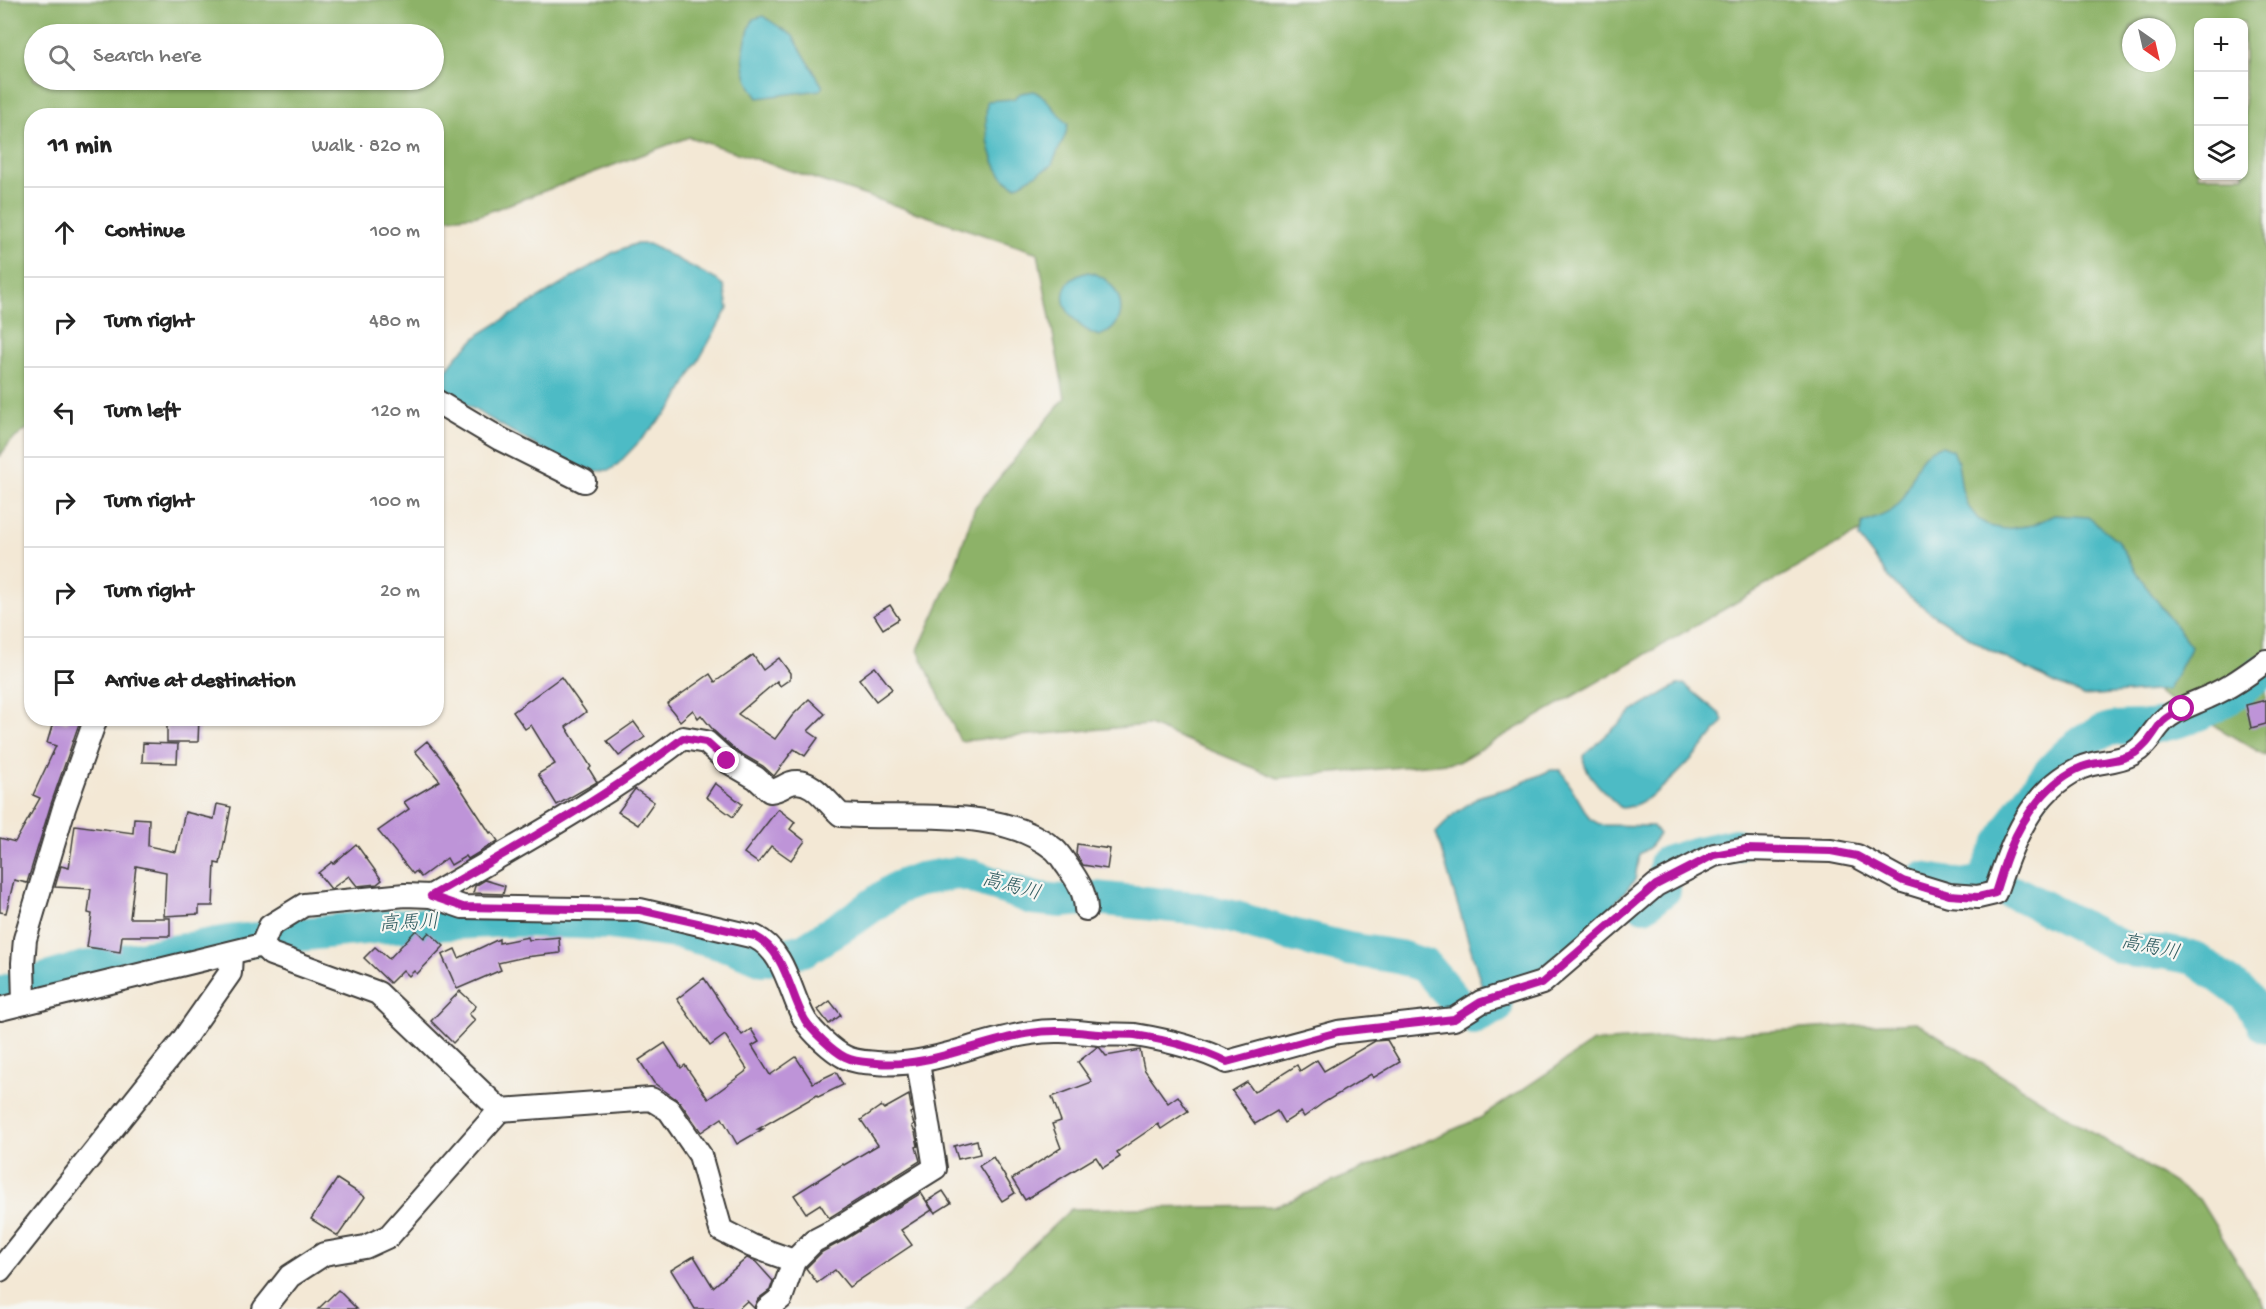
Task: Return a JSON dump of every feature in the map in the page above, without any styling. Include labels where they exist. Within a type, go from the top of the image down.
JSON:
[{"type":"street","points":[[444,406],[500,439],[584,481]]},
{"type":"street","points":[[262,945],[270,926],[304,905],[405,895],[431,896],[463,907],[640,910],[755,936],[767,942],[775,952],[805,1021],[814,1032],[844,1057],[860,1062],[918,1063],[1031,1032],[1072,1030],[1134,1035],[1210,1054],[1227,1062],[1338,1032],[1454,1019],[1481,1002],[1542,983],[1656,885],[1714,855],[1746,849],[1831,851],[1857,856],[1903,881],[1949,895],[1978,897],[1995,893],[2010,849],[2026,818],[2042,796],[2066,776],[2082,767],[2103,761],[2118,761],[2135,753],[2151,738],[2163,720],[2194,702],[2232,686],[2266,661]]},
{"type":"street","points":[[24,1003],[22,963],[25,939],[64,808],[93,726]]},
{"type":"street","points":[[431,896],[599,798],[683,738],[706,742],[727,761],[756,778],[770,791],[779,790],[791,783],[800,782],[813,786],[841,815],[967,818],[1032,834],[1056,851],[1072,873],[1081,887],[1086,909]]},
{"type":"street","points":[[0,1009],[262,945]]},
{"type":"street","points":[[262,945],[271,954],[378,993],[500,1110]]},
{"type":"street","points":[[0,1270],[183,1040],[230,972],[231,954]]},
{"type":"street","points":[[767,1309],[781,1298],[794,1261],[814,1241],[935,1168],[918,1063]]},
{"type":"street","points":[[264,1309],[290,1276],[324,1254],[365,1247],[389,1236],[500,1110],[651,1098],[669,1110],[700,1155],[721,1230],[752,1246],[794,1261]]},
{"type":"green space","points":[[0,0],[2266,0],[2266,756],[1871,525],[1458,762],[1278,778],[1149,725],[960,741],[918,650],[951,578],[975,507],[1065,398],[1038,253],[689,137],[480,215],[444,218],[444,108],[24,108],[24,431],[10,442],[0,456]]},
{"type":"green space","points":[[1916,1022],[2199,1199],[2266,1309],[966,1309],[1071,1209],[1277,1206],[1480,1118],[1593,1042]]},
{"type":"water","points":[[763,16],[793,36],[823,87],[820,90],[758,98],[744,69],[744,49],[753,19]]},
{"type":"water","points":[[1034,91],[1045,98],[1068,125],[1051,166],[1016,186],[1000,172],[990,150],[986,124],[987,101],[1013,99],[1021,93]]},
{"type":"water","points":[[635,244],[649,244],[717,280],[724,286],[728,308],[673,406],[618,464],[610,470],[597,471],[579,467],[540,448],[444,392],[444,373],[457,356],[480,334],[614,252]]},
{"type":"water","points":[[1088,272],[1097,275],[1112,286],[1120,303],[1121,312],[1118,321],[1111,330],[1099,336],[1084,328],[1071,316],[1064,300],[1064,291],[1068,283],[1075,277]]},
{"type":"water","points":[[1942,446],[1953,450],[1967,505],[1978,519],[1989,526],[2005,529],[2033,525],[2054,515],[2088,517],[2117,540],[2145,585],[2191,646],[2168,690],[2083,696],[1986,648],[1931,613],[1895,585],[1859,538],[1862,524],[1896,507],[1907,491],[1924,455]]},
{"type":"water","points":[[1684,684],[1721,715],[1723,722],[1663,787],[1634,805],[1621,808],[1592,777],[1584,763],[1583,756],[1633,711],[1677,685]]},
{"type":"water","points":[[1551,770],[1561,770],[1590,819],[1601,825],[1653,826],[1659,834],[1649,848],[1639,854],[1635,880],[1610,909],[1544,973],[1484,993],[1436,833],[1454,814],[1480,796],[1512,787]]},
{"type":"building","points":[[890,605],[899,619],[883,629],[874,615]]},
{"type":"building","points":[[753,655],[763,670],[779,658],[790,673],[790,679],[780,686],[777,681],[738,714],[775,739],[792,716],[809,699],[825,714],[808,731],[818,738],[805,756],[794,749],[774,776],[763,766],[735,750],[714,731],[701,715],[698,718],[693,710],[680,721],[667,704],[710,674],[715,682]]},
{"type":"building","points":[[875,667],[892,689],[876,701],[859,679]]},
{"type":"building","points":[[561,677],[586,712],[566,727],[591,767],[589,769],[597,782],[557,805],[538,774],[555,764],[531,725],[525,729],[513,712]]},
{"type":"building","points":[[2266,700],[2266,724],[2251,728],[2246,705]]},
{"type":"building","points":[[634,722],[645,737],[619,756],[607,741]]},
{"type":"building","points":[[52,726],[78,726],[27,883],[14,880],[6,913],[0,912],[0,838],[15,842],[40,798],[33,795],[56,746],[47,743]]},
{"type":"building","points":[[167,726],[199,726],[198,742],[167,742]]},
{"type":"building","points":[[427,741],[441,758],[490,833],[492,832],[498,841],[468,859],[466,856],[451,865],[447,858],[421,877],[416,871],[413,874],[378,831],[409,809],[404,802],[440,781],[415,751]]},
{"type":"building","points":[[143,743],[178,744],[177,763],[142,762]]},
{"type":"building","points":[[715,783],[742,804],[733,817],[706,797]]},
{"type":"building","points":[[635,789],[654,802],[638,825],[618,812]]},
{"type":"building","points":[[217,804],[231,807],[220,864],[215,863],[213,906],[199,906],[199,914],[164,916],[166,872],[136,866],[130,918],[170,918],[170,936],[122,936],[120,952],[87,947],[92,914],[88,913],[91,889],[55,887],[61,866],[69,868],[75,825],[133,833],[134,818],[149,819],[148,846],[176,852],[185,812],[214,819]]},
{"type":"building","points":[[778,809],[795,822],[790,829],[805,841],[791,860],[771,846],[758,863],[744,853]]},
{"type":"building","points":[[356,844],[382,880],[377,884],[357,886],[349,876],[331,889],[318,873],[332,862],[333,864]]},
{"type":"building","points":[[1077,844],[1110,849],[1107,869],[1083,865],[1076,854]]},
{"type":"building","points":[[485,880],[505,886],[503,894],[473,893],[475,886]]},
{"type":"building","points":[[416,930],[424,938],[429,932],[444,946],[417,974],[414,971],[409,976],[403,970],[390,983],[364,958],[375,947],[389,959]]},
{"type":"building","points":[[528,937],[529,940],[559,937],[560,953],[498,963],[501,970],[457,989],[442,955],[455,949],[459,958],[499,939],[499,943]]},
{"type":"building","points":[[704,978],[742,1035],[751,1029],[759,1042],[752,1046],[770,1075],[796,1057],[813,1083],[836,1072],[843,1085],[818,1097],[817,1095],[758,1129],[763,1129],[737,1144],[722,1118],[701,1132],[680,1102],[654,1083],[639,1060],[665,1043],[681,1068],[685,1065],[708,1099],[745,1072],[747,1069],[725,1035],[710,1046],[677,999]]},
{"type":"building","points":[[460,991],[476,1006],[469,1014],[475,1020],[453,1043],[431,1021]]},
{"type":"building","points":[[830,1001],[841,1015],[829,1024],[818,1010]]},
{"type":"building","points":[[1387,1040],[1400,1062],[1373,1078],[1371,1074],[1304,1117],[1301,1112],[1284,1123],[1277,1111],[1255,1124],[1232,1091],[1247,1082],[1254,1092],[1297,1065],[1300,1071],[1317,1060],[1324,1071],[1375,1041]]},
{"type":"building","points":[[1097,1047],[1106,1056],[1140,1050],[1144,1069],[1168,1103],[1178,1096],[1188,1111],[1161,1129],[1158,1124],[1117,1152],[1120,1157],[1103,1168],[1096,1157],[1025,1200],[1012,1179],[1061,1148],[1052,1124],[1061,1121],[1052,1097],[1092,1082],[1078,1062]]},
{"type":"building","points":[[909,1095],[912,1112],[910,1113],[914,1124],[912,1126],[920,1161],[829,1218],[820,1204],[806,1213],[794,1195],[878,1145],[861,1120],[881,1106],[884,1109]]},
{"type":"building","points":[[977,1140],[980,1154],[958,1159],[954,1146]]},
{"type":"building","points":[[993,1157],[1015,1193],[1002,1201],[979,1166]]},
{"type":"building","points":[[337,1179],[365,1197],[338,1236],[311,1219]]},
{"type":"building","points":[[943,1191],[951,1203],[935,1213],[927,1201]]},
{"type":"building","points":[[921,1193],[932,1210],[901,1230],[912,1245],[849,1287],[835,1270],[817,1283],[806,1268],[822,1252]]},
{"type":"building","points":[[694,1256],[713,1287],[747,1258],[756,1262],[773,1281],[770,1290],[758,1299],[754,1308],[747,1301],[738,1309],[695,1309],[671,1270]]},
{"type":"building","points":[[338,1290],[357,1309],[318,1309]]},
{"type":"waterway","name":"高馬川","points":[[1983,882],[2003,840],[2033,794],[2050,772],[2087,739],[2107,730],[2157,726],[2200,713],[2226,699],[2262,673]]},
{"type":"waterway","name":"高馬川","points":[[1644,905],[1664,890],[1666,863],[1735,845]]},
{"type":"waterway","name":"高馬川","points":[[0,993],[83,968],[228,942],[374,927],[513,920],[608,923],[682,933],[730,946],[763,959],[804,950],[897,888],[921,879],[958,873],[1032,898],[1061,901],[1095,898],[1193,908],[1348,949],[1399,957],[1426,966],[1461,1008],[1474,1018],[1496,1007]]},
{"type":"waterway","name":"高馬川","points":[[1922,879],[1962,886],[1983,882],[2022,896],[2119,946],[2135,951],[2163,952],[2194,958],[2246,996],[2266,1026]]},
{"type":"route","points":[[727,761],[706,742],[683,738],[599,798],[431,896],[463,907],[640,910],[755,936],[767,942],[775,952],[805,1021],[814,1032],[844,1057],[860,1062],[918,1063],[1031,1032],[1072,1030],[1134,1035],[1210,1054],[1227,1062],[1338,1032],[1454,1019],[1481,1002],[1542,983],[1656,885],[1714,855],[1746,849],[1831,851],[1857,856],[1903,881],[1949,895],[1978,897],[1995,893],[2010,849],[2026,818],[2042,796],[2066,776],[2082,767],[2103,761],[2118,761],[2135,753],[2151,738],[2163,720],[2182,709]]}]
